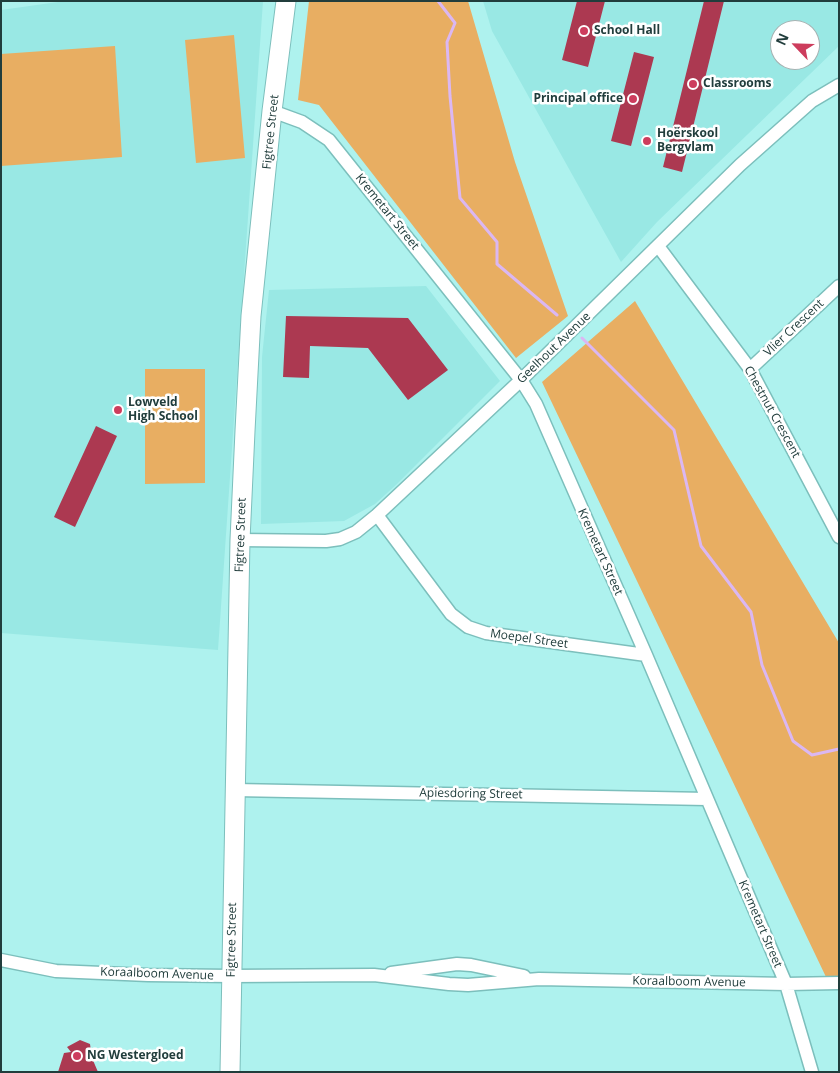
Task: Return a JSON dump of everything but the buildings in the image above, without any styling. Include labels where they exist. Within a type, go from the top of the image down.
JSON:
[{"type":"street","name":"Figtree Street","points":[[230,1072],[240,540],[251,316],[272,111],[286,1]]},
{"type":"street","name":"Geelhout Avenue","points":[[240,540],[326,541],[340,539],[356,532],[377,515],[521,380],[740,165],[812,101],[839,85]]},
{"type":"street","name":"Kremetart Street","points":[[272,111],[302,122],[329,140],[521,380],[536,404],[646,655],[786,984],[812,1072]]},
{"type":"street","name":"Chestnut Crescent","points":[[658,246],[750,369],[834,514],[839,537]]},
{"type":"street","name":"Vlier Crescent","points":[[750,369],[839,286]]},
{"type":"street","name":"Moepel Street","points":[[377,515],[451,614],[468,627],[486,633],[646,655]]},
{"type":"street","name":"Apiesdoring Street","points":[[236,790],[707,799]]},
{"type":"street","name":"Koraalboom Avenue","points":[[1,960],[56,971],[232,976],[374,975],[457,964],[471,965],[539,979]]},
{"type":"street","name":"Koraalboom Avenue","points":[[374,975],[468,985],[539,979],[839,984]]},
{"type":"shaded area","name":"Lowveld High School","points":[[65,1],[263,1],[218,650],[1,633],[1,10]]},
{"type":"shaded area","points":[[309,1],[468,1],[515,162],[568,316],[516,358],[319,105],[298,100]]},
{"type":"shaded area","name":"Hoërskool Bergvlam","points":[[483,1],[839,1],[839,46],[820,64],[820,20],[770,20],[770,70],[814,70],[657,222],[621,262],[492,31]]},
{"type":"shaded area","points":[[234,35],[245,158],[196,163],[185,40]]},
{"type":"shaded area","points":[[115,46],[122,157],[1,166],[1,54]]},
{"type":"shaded area","points":[[426,286],[500,381],[375,504],[344,521],[261,524],[262,357],[269,290]]},
{"type":"shaded area","points":[[635,301],[839,643],[839,977],[826,977],[542,382]]},
{"type":"shaded area","points":[[145,369],[205,369],[205,483],[145,484]]},
{"type":"waterway","points":[[438,1],[455,23],[447,42],[460,198],[497,242],[497,264],[557,315]]},
{"type":"waterway","points":[[582,338],[674,430],[701,546],[751,612],[762,665],[793,741],[812,755],[839,749]]},
{"type":"place","name":"School Hall","points":[[584,31]]},
{"type":"place","name":"Classrooms","points":[[693,84]]},
{"type":"place","name":"Principal office","points":[[633,99]]},
{"type":"place","name":"Hoërskool Bergvlam","points":[[647,141]]},
{"type":"place","name":"Lowveld High School","points":[[118,410]]},
{"type":"place","name":"NG Westergloed","points":[[77,1056]]}]
